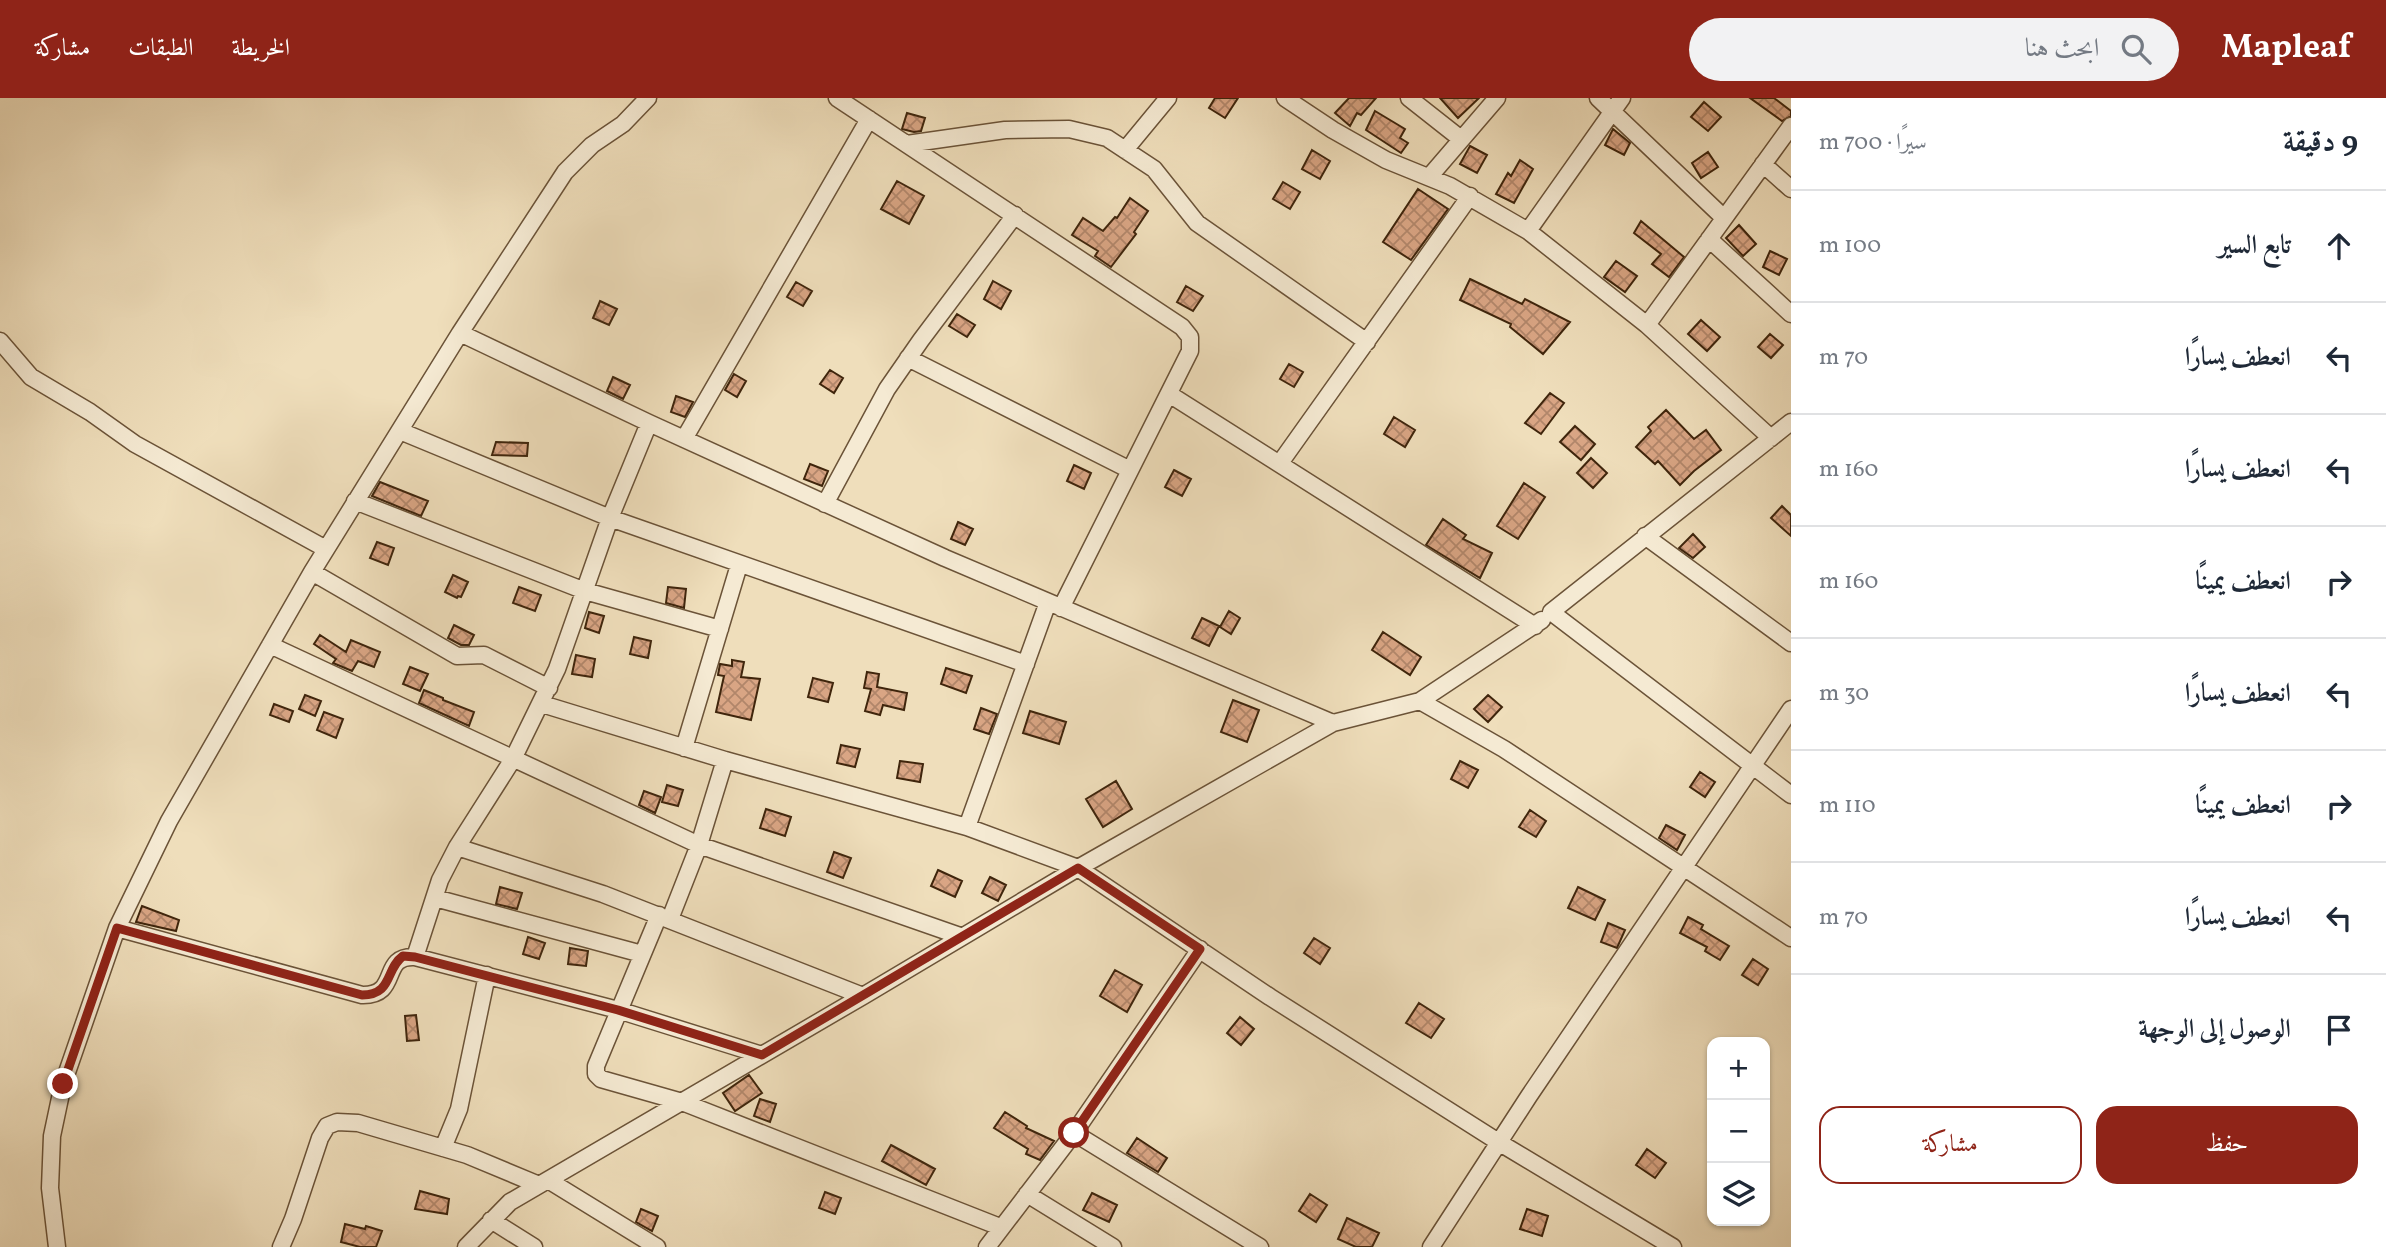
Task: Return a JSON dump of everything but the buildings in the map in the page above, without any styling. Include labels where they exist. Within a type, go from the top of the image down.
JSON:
[{"type":"street","points":[[57,1247],[50,1188],[52,1136],[63,1084],[117,928],[169,821],[355,501],[460,332],[565,172],[592,145],[623,124],[648,98]]},
{"type":"street","points":[[837,98],[1182,327],[1190,337],[1190,351],[1169,394],[1026,664],[967,827]]},
{"type":"street","points":[[1125,150],[1168,98]]},
{"type":"street","points":[[1285,98],[1386,160],[1430,176],[1470,196],[1528,231],[1647,325],[1771,438]]},
{"type":"street","points":[[1409,98],[1461,139]]},
{"type":"street","points":[[1430,176],[1497,98]]},
{"type":"street","points":[[1598,98],[1617,104],[1724,218]]},
{"type":"street","points":[[1528,231],[1617,104]]},
{"type":"street","points":[[684,439],[869,119]]},
{"type":"street","points":[[1647,325],[1791,126]]},
{"type":"street","points":[[907,144],[1005,130],[1069,129],[1107,138],[1154,169],[1197,223],[1367,342]]},
{"type":"street","points":[[1763,164],[1791,189]]},
{"type":"street","points":[[1280,463],[1470,196]]},
{"type":"street","points":[[825,504],[887,389],[1015,215]]},
{"type":"street","points":[[1709,239],[1791,314]]},
{"type":"street","points":[[460,332],[825,504],[1334,723]]},
{"type":"street","points":[[0,341],[31,377],[90,412],[135,444],[326,549]]},
{"type":"street","points":[[908,358],[1130,470]]},
{"type":"street","points":[[1169,394],[1535,626]]},
{"type":"street","points":[[466,1247],[510,1202],[1078,868],[1334,723],[1420,701],[1535,626],[1791,422]]},
{"type":"street","points":[[415,957],[435,898],[457,847],[513,759],[542,704],[610,518],[649,423]]},
{"type":"street","points":[[400,431],[610,518],[1026,664]]},
{"type":"street","points":[[355,501],[584,591],[720,629]]},
{"type":"street","points":[[1645,536],[1791,643]]},
{"type":"street","points":[[684,748],[739,565]]},
{"type":"street","points":[[312,572],[457,656],[484,655],[549,688]]},
{"type":"street","points":[[1551,612],[1791,795]]},
{"type":"street","points":[[270,645],[699,845],[960,936]]},
{"type":"street","points":[[1420,701],[1504,749],[1791,939]]},
{"type":"street","points":[[542,704],[725,760],[967,827],[1078,868],[1500,1143],[1674,1247]]},
{"type":"street","points":[[1436,1245],[1500,1143],[1791,709]]},
{"type":"street","points":[[725,760],[699,845],[664,917],[642,954],[596,1066],[596,1074],[601,1079],[682,1102],[1000,1227]]},
{"type":"street","points":[[457,847],[603,894],[863,996]]},
{"type":"street","points":[[435,898],[642,954]]},
{"type":"street","points":[[117,928],[362,995],[372,995],[380,991],[390,978],[396,962],[403,956],[415,957],[618,1010],[762,1055]]},
{"type":"street","points":[[987,1247],[1074,1133],[1200,949]]},
{"type":"street","points":[[443,1148],[459,1109],[487,975]]},
{"type":"street","points":[[281,1247],[320,1138],[327,1126],[337,1122],[358,1123],[544,1182],[657,1247]]},
{"type":"street","points":[[1074,1133],[1260,1247]]},
{"type":"street","points":[[1027,1194],[1113,1247]]},
{"type":"street","points":[[491,1220],[534,1247]]},
{"type":"route","points":[[63,1084],[117,928],[362,995],[372,995],[380,991],[390,978],[396,962],[403,956],[415,957],[618,1010],[762,1055],[1078,868],[1200,949],[1074,1133]]}]
